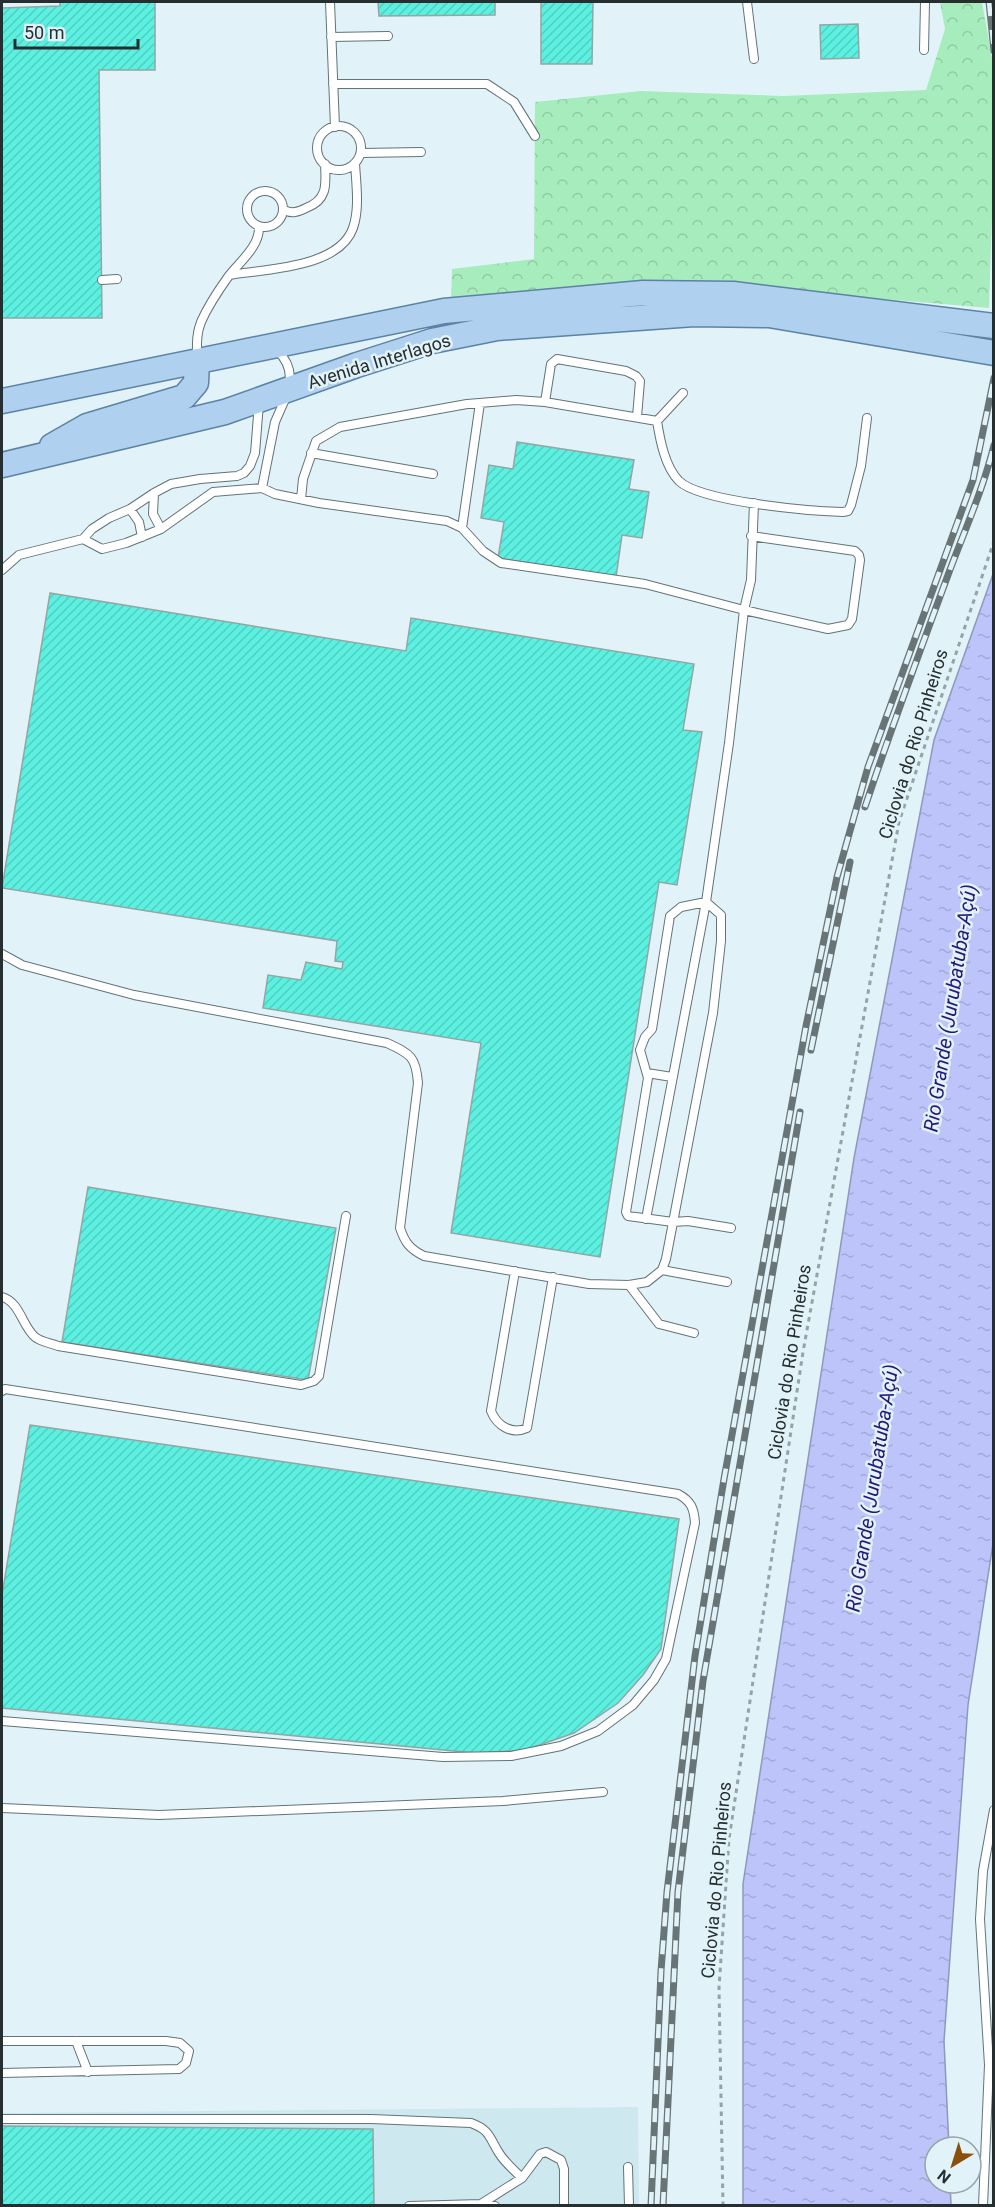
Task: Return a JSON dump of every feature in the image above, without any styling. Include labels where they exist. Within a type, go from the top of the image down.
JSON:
[{"type":"main road","name":"Avenida Interlagos","points":[[5,401],[444,311],[643,293],[733,294],[908,327]]},
{"type":"main road","name":"Avenida Interlagos","points":[[2,465],[225,412],[432,341],[497,328],[694,314],[769,315],[908,327]]},
{"type":"main road","points":[[908,327],[993,326]]},
{"type":"main road","points":[[908,327],[993,353]]},
{"type":"main road","points":[[26,460],[87,426],[184,397],[196,383],[197,362]]},
{"type":"lane","points":[[330,2],[335,127]]},
{"type":"lane","points":[[747,2],[754,59]]},
{"type":"lane","points":[[924,50],[926,2]]},
{"type":"lane","points":[[331,37],[388,36]]},
{"type":"lane","points":[[333,84],[487,84],[514,102],[536,136]]},
{"type":"lane","points":[[342,126],[354,132],[361,145],[361,153],[355,163],[344,170],[336,170],[325,164],[318,153],[319,139],[328,129],[342,126]]},
{"type":"lane","points":[[361,153],[421,152]]},
{"type":"lane","points":[[230,275],[314,261],[337,250],[348,239],[355,223],[355,163]]},
{"type":"lane","points":[[284,210],[292,213],[319,202],[325,192],[325,164]]},
{"type":"lane","points":[[266,190],[281,200],[284,210],[274,224],[259,226],[253,222],[247,211],[254,194],[266,190]]},
{"type":"lane","points":[[197,362],[197,337],[201,323],[230,275],[253,246],[258,236],[259,226]]},
{"type":"lane","points":[[102,280],[117,279]]},
{"type":"lane","points":[[262,488],[275,422],[291,377],[288,365],[272,345]]},
{"type":"lane","points":[[545,402],[551,364],[557,359],[627,371],[636,376],[640,381],[637,417]]},
{"type":"lane","points":[[657,420],[683,393]]},
{"type":"lane","points":[[2,570],[19,555],[82,539],[108,518],[130,509],[171,484],[200,478],[237,476],[244,473],[255,453],[260,399]]},
{"type":"lane","points":[[301,499],[303,479],[316,441],[340,427],[480,402],[516,400],[545,402],[657,420]]},
{"type":"lane","points":[[462,528],[480,402]]},
{"type":"lane","points":[[657,420],[663,450],[672,472],[690,489],[705,494],[798,510],[843,512],[848,511],[851,505],[861,466],[867,418]]},
{"type":"lane","points":[[311,453],[433,474]]},
{"type":"lane","points":[[82,539],[102,549],[161,529],[213,492],[262,488],[275,494],[301,499],[447,521],[462,528],[483,551],[501,563],[645,584],[828,629],[848,625],[852,619],[860,560],[855,551],[752,536]]},
{"type":"lane","points":[[154,493],[153,514],[161,529]]},
{"type":"lane","points":[[646,1219],[672,1077],[690,998],[695,957],[706,902],[729,743],[744,610],[751,580],[754,503]]},
{"type":"lane","points":[[130,509],[139,522],[142,537]]},
{"type":"lane","points":[[706,902],[681,907],[669,916],[652,1029],[645,1037],[640,1050],[648,1078],[626,1212],[628,1216],[646,1219],[688,1221],[730,1228]]},
{"type":"lane","points":[[2,954],[22,965],[134,995],[387,1043],[411,1054],[417,1066],[418,1083],[400,1228],[403,1239],[410,1248],[424,1256],[588,1284],[629,1285],[647,1282],[662,1270],[673,1222],[712,1013],[721,941],[721,915],[706,902]]},
{"type":"lane","points":[[647,1073],[672,1077]]},
{"type":"lane","points":[[2,1297],[18,1310],[36,1339],[58,1346],[301,1385],[314,1381],[319,1376],[346,1216]]},
{"type":"lane","points":[[662,1270],[727,1282]]},
{"type":"lane","points":[[515,1271],[491,1410],[495,1420],[505,1428],[515,1430],[528,1428],[553,1278]]},
{"type":"lane","points":[[629,1285],[659,1324],[694,1333]]},
{"type":"lane","points":[[2,1390],[678,1494],[688,1499],[694,1510],[695,1523],[666,1659],[654,1680],[633,1705],[598,1731],[561,1746],[511,1756],[443,1757],[2,1721]]},
{"type":"lane","points":[[2,1808],[159,1815],[503,1801],[603,1792]]},
{"type":"lane","points":[[983,2205],[989,2064],[980,1919],[983,1871],[993,1810]]},
{"type":"lane","points":[[2,2041],[166,2041],[180,2043],[189,2051],[186,2063],[179,2069],[2,2073]]},
{"type":"lane","points":[[76,2041],[88,2072]]},
{"type":"lane","points":[[2,2119],[371,2119],[471,2123],[483,2127],[509,2166],[522,2178]]},
{"type":"lane","points":[[481,2204],[522,2178],[540,2154],[546,2152],[561,2160],[564,2169],[564,2205]]},
{"type":"lane","points":[[628,2167],[629,2205]]},
{"type":"lane","points":[[409,2205],[495,2205]]},
{"type":"path","name":"Ciclovia do Rio Pinheiros","points":[[723,2205],[719,1988],[729,1839],[803,1352],[899,822],[993,541]]},
{"type":"shaded area","points":[[638,2107],[639,2205],[2,2205],[2,2113]]},
{"type":"green space","points":[[940,2],[982,2],[994,69],[989,308],[711,284],[451,301],[452,269],[534,259],[535,102],[641,91],[783,96],[926,90],[945,29]]},
{"type":"water","name":"Rio Grande (Jurubatuba-Açú)","points":[[993,574],[994,1537],[968,1705],[944,2041],[948,2135],[923,2135],[923,2195],[951,2195],[951,2205],[743,2205],[743,1884],[854,1158],[934,740]]},
{"type":"building","points":[[60,2],[155,2],[155,70],[99,70],[102,318],[2,318],[2,8],[60,6]]},
{"type":"building","points":[[378,2],[495,2],[495,15],[379,16]]},
{"type":"building","points":[[541,2],[593,2],[592,64],[541,64]]},
{"type":"building","points":[[858,24],[859,58],[821,59],[820,25]]},
{"type":"building","points":[[517,442],[634,460],[629,489],[649,492],[642,538],[622,535],[616,577],[498,558],[504,522],[481,518],[489,465],[513,469]]},
{"type":"building","points":[[50,593],[406,651],[411,618],[694,664],[683,730],[702,732],[677,885],[659,882],[600,1257],[451,1233],[481,1043],[263,1008],[268,975],[301,980],[306,962],[342,969],[343,962],[335,961],[337,941],[2,888]]},
{"type":"building","points":[[88,1187],[336,1228],[308,1380],[62,1342]]},
{"type":"building","points":[[30,1425],[679,1519],[661,1649],[643,1675],[618,1703],[574,1733],[525,1750],[475,1753],[2,1708],[2,1595]]},
{"type":"building","points":[[2,2126],[373,2129],[374,2206],[2,2206]]},
{"type":"railway","points":[[989,2],[994,51]]},
{"type":"railway","points":[[651,2206],[661,1971],[667,1892],[695,1656],[724,1479],[806,1026],[837,877],[868,767],[973,480],[994,378]]},
{"type":"railway","points":[[865,807],[916,661],[979,495],[994,445]]},
{"type":"railway","points":[[811,1050],[850,862]]},
{"type":"railway","points":[[663,2206],[678,1892],[703,1681],[800,1112]]}]
